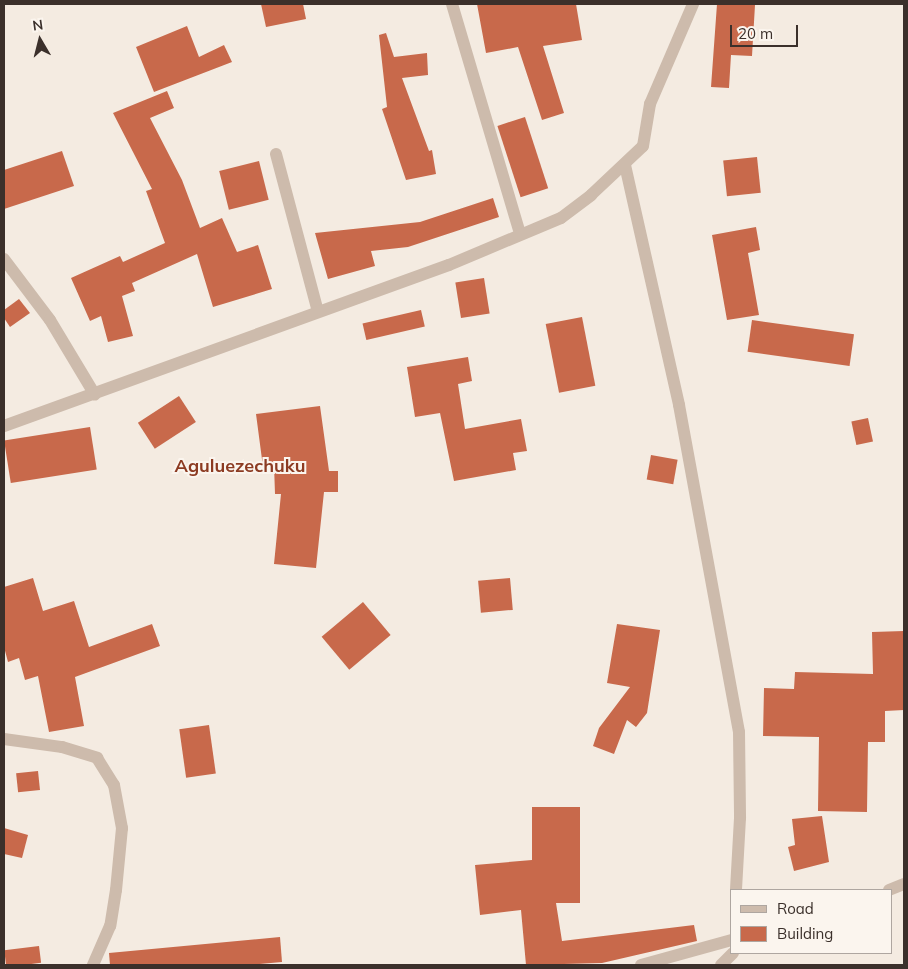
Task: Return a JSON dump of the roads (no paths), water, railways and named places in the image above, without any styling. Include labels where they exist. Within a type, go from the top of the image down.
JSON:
[{"type":"street","points":[[452,4],[520,234]]},
{"type":"street","points":[[4,426],[449,265],[561,218],[625,165],[643,146],[650,104],[693,4]]},
{"type":"street","points":[[276,154],[318,312]]},
{"type":"street","points":[[625,165],[679,405],[739,732],[740,818],[736,889]]},
{"type":"street","points":[[4,259],[50,320],[94,395]]},
{"type":"street","points":[[4,739],[62,747],[97,758],[114,785],[122,828],[116,890],[110,926],[94,965]]},
{"type":"street","points":[[892,889],[904,884]]},
{"type":"street","points":[[641,965],[730,941]]},
{"type":"street","points":[[721,965],[732,954]]},
{"type":"district","name":"Aguluezechuku","points":[[240,466]]}]
